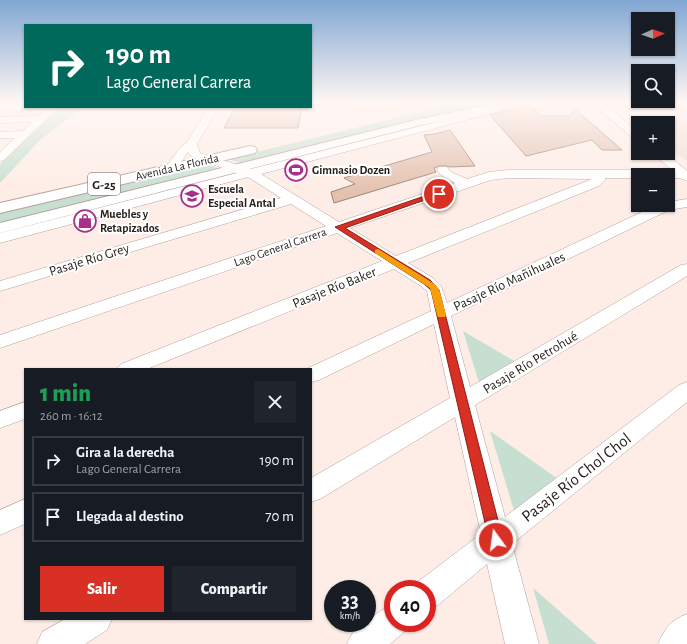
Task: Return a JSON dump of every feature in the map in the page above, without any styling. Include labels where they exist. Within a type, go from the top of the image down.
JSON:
[{"type":"main road","name":"G-25","points":[[0,228],[96,204],[243,171],[380,133]]},
{"type":"main road","name":"Avenida La Florida","points":[[0,208],[265,146]]},
{"type":"main road","points":[[37,228],[96,204]]},
{"type":"street","points":[[171,168],[191,144],[198,133]]},
{"type":"street","points":[[0,135],[25,134]]},
{"type":"street","points":[[2,154],[25,134]]},
{"type":"street","points":[[191,144],[191,148],[194,153],[208,160],[243,171],[293,199],[433,287],[441,313],[522,644]]},
{"type":"street","points":[[667,160],[685,175]]},
{"type":"street","points":[[443,170],[446,174],[468,184]]},
{"type":"street","points":[[0,238],[243,171]]},
{"type":"street","name":"Lago General Carrera","points":[[0,342],[490,176],[502,174],[685,175]]},
{"type":"street","name":"Pasaje Río Baker","points":[[131,368],[594,183],[599,178],[597,174]]},
{"type":"street","name":"Pasaje Río Grey","points":[[0,286],[293,199]]},
{"type":"street","name":"Pasaje Río Mañihuales","points":[[312,375],[666,206],[687,203]]},
{"type":"street","name":"Pasaje Río Petrohué","points":[[312,490],[687,269]]},
{"type":"street","name":"Pasaje Río Chol Chol","points":[[436,587],[687,390]]},
{"type":"street","points":[[0,420],[24,410]]},
{"type":"street","points":[[0,523],[24,511]]},
{"type":"street","points":[[54,644],[94,620]]},
{"type":"street","points":[[364,644],[384,628]]},
{"type":"street","points":[[675,644],[687,630]]},
{"type":"shaded area","points":[[675,133],[687,133],[687,161],[675,152]]},
{"type":"green space","points":[[33,133],[49,133],[40,140],[0,183],[0,164]]},
{"type":"green space","points":[[334,133],[374,133],[244,164],[227,159]]},
{"type":"green space","points":[[207,164],[222,170],[0,225],[0,213]]},
{"type":"green space","points":[[463,331],[516,362],[480,386]]},
{"type":"green space","points":[[490,431],[558,479],[516,517]]},
{"type":"green space","points":[[533,588],[597,644],[549,644]]},
{"type":"building","points":[[452,133],[475,166],[439,166],[434,168],[436,172],[334,203],[331,192],[355,184],[344,178],[432,152],[424,135]]},
{"type":"building","points":[[506,133],[603,133],[622,150],[602,150],[592,140],[526,156]]},
{"type":"slow traffic","points":[[378,251],[433,287],[436,292],[442,315]]},
{"type":"place","name":"Gimnasio Dozen","points":[[296,170]]},
{"type":"place","name":"Escuela Especial Antal","points":[[192,196]]},
{"type":"place","name":"Muebles y Retapizados","points":[[85,221]]},
{"type":"route","points":[[439,194],[339,227],[427,282],[435,290],[496,540]]}]
